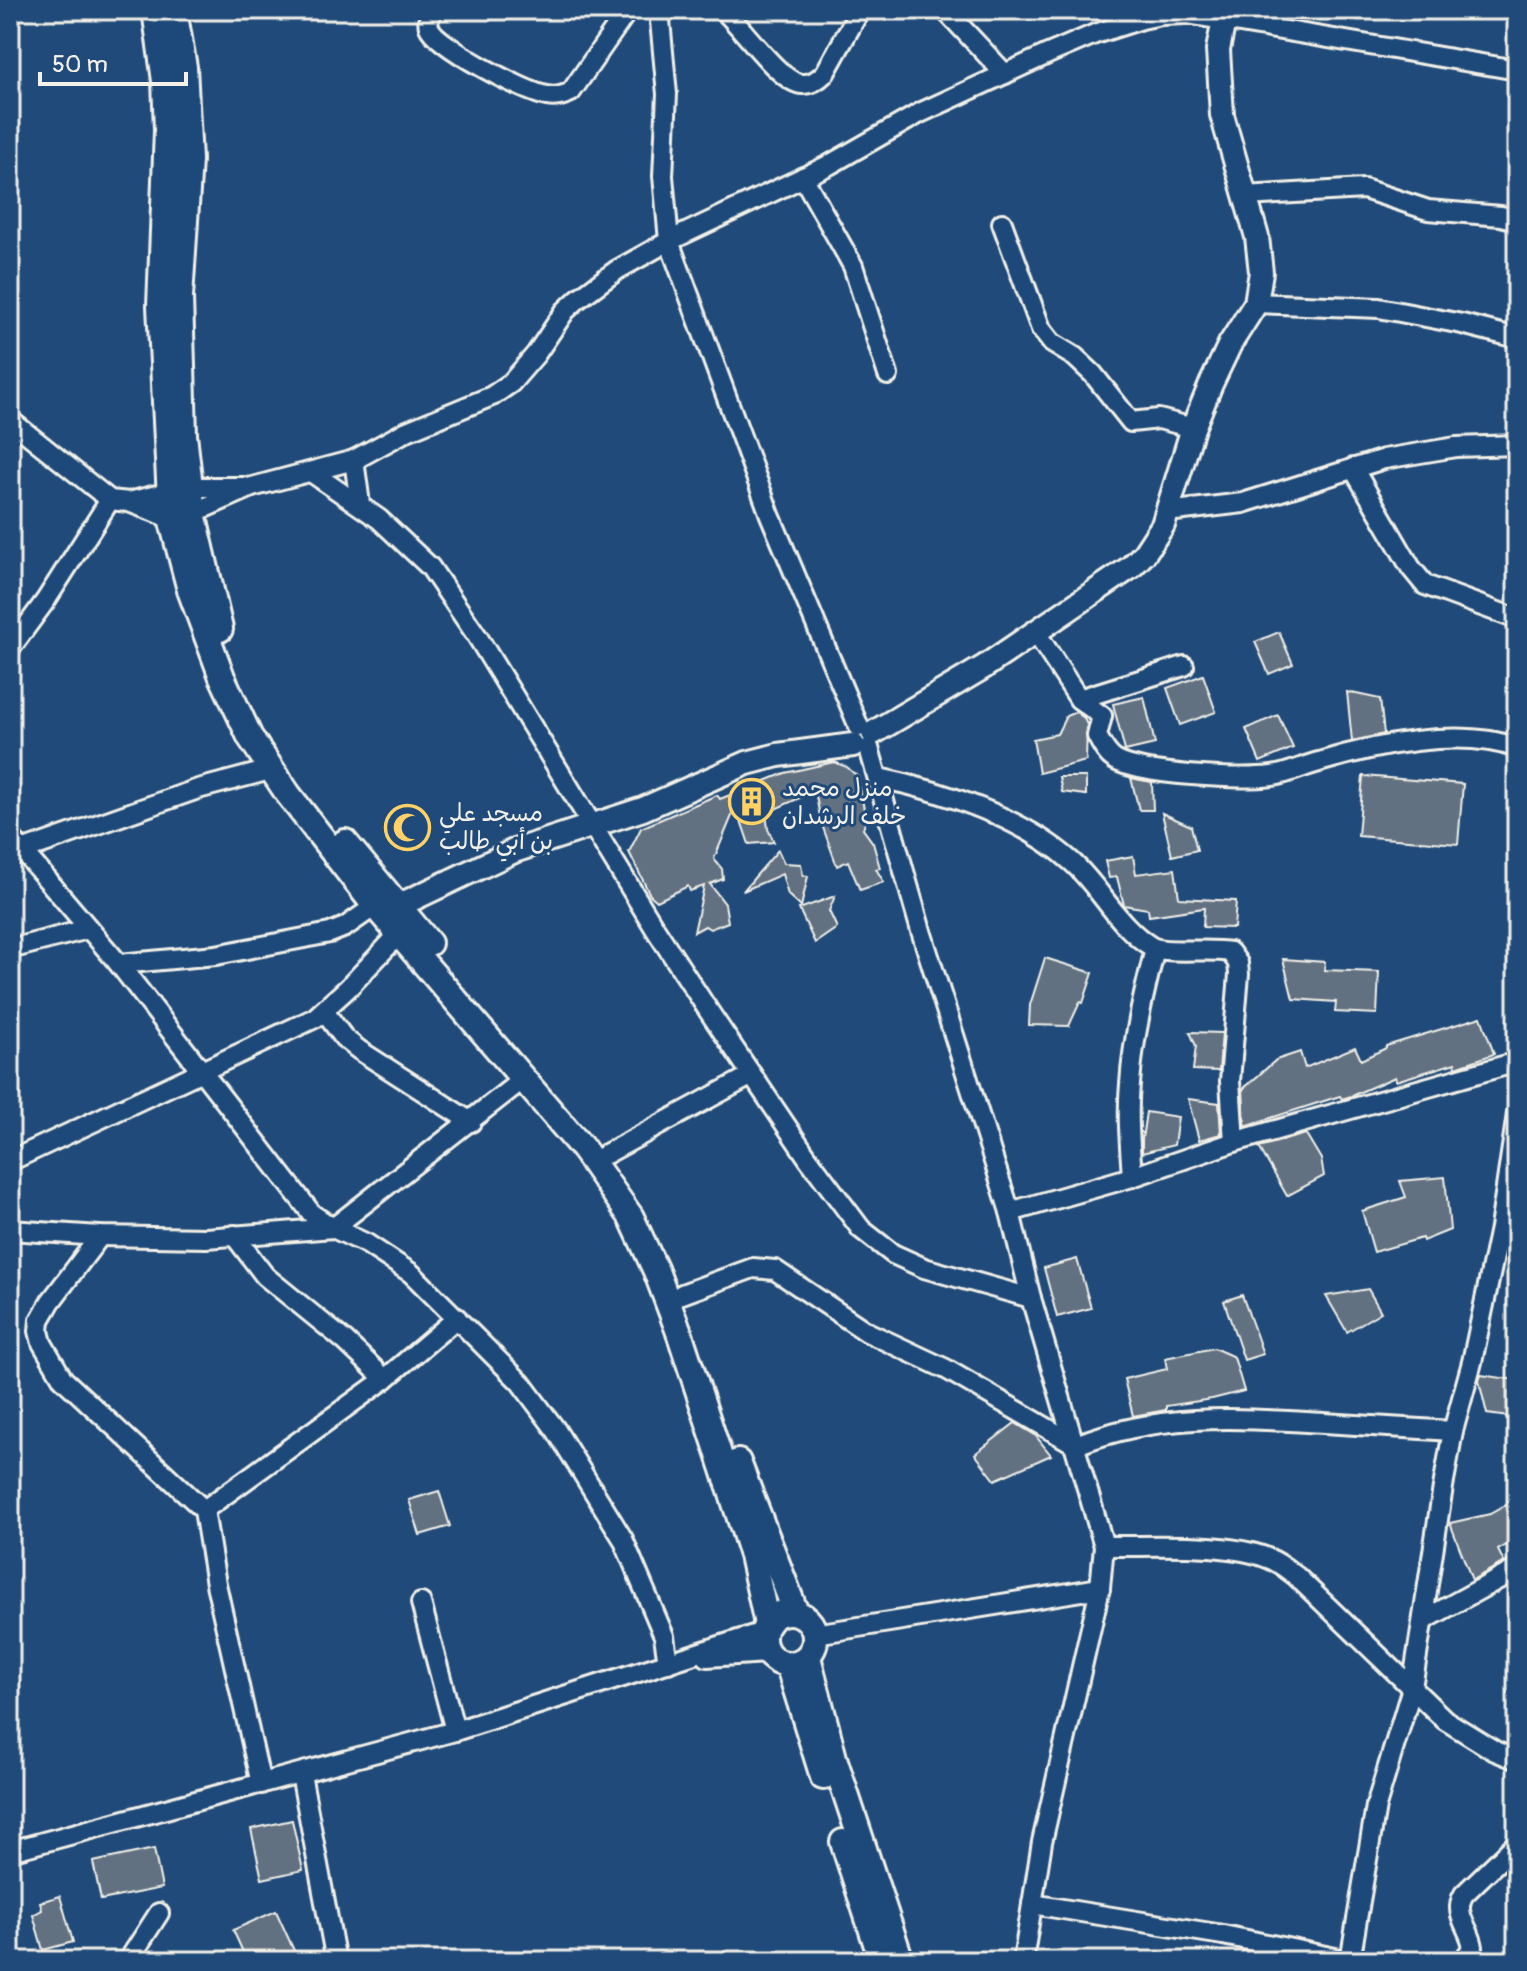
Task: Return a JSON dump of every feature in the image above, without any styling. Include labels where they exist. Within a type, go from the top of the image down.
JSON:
[{"type":"main road","points":[[155,10],[165,81],[167,130],[160,306],[186,577],[222,677],[244,726],[270,770],[606,1154],[643,1208],[682,1294],[735,1455],[796,1613],[807,1619],[785,1644]]},
{"type":"main road","points":[[174,10],[184,67],[189,145],[180,297],[184,421],[179,489]]},
{"type":"main road","points":[[182,516],[216,617],[262,729],[289,774],[387,906],[400,933],[597,1166],[642,1239],[670,1308],[752,1555],[785,1644],[834,1758],[901,1961]]},
{"type":"main road","points":[[785,1644],[882,1961]]},
{"type":"street","points":[[433,10],[428,19],[429,27],[448,48],[527,89],[557,97],[571,92],[628,10]]},
{"type":"street","points":[[723,10],[776,67],[795,83],[803,85],[818,80],[825,73],[860,10]]},
{"type":"street","points":[[945,10],[1005,74]]},
{"type":"street","points":[[663,14],[667,94],[664,198],[669,241],[754,474],[879,778],[921,931],[1010,1212],[1031,1298],[1104,1546],[1100,1588],[1042,1842],[1023,1961]]},
{"type":"street","points":[[10,420],[120,501],[182,516],[252,487],[354,460],[407,431],[492,396],[511,383],[536,354],[565,311],[617,270],[669,241],[843,158],[920,113],[1095,34],[1142,19],[1187,14],[1224,16],[1517,70]]},
{"type":"street","points":[[119,964],[216,955],[330,933],[514,851],[643,809],[761,759],[863,738],[984,667],[1131,567],[1154,541],[1167,512],[1193,428],[1230,344],[1256,303],[1261,272],[1260,251],[1222,115],[1218,50],[1224,16]]},
{"type":"street","points":[[803,177],[853,266],[888,375]]},
{"type":"street","points":[[1245,196],[1364,189],[1428,210],[1517,220]]},
{"type":"street","points":[[1002,223],[1034,315],[1052,343],[1086,367],[1131,422],[1159,419],[1193,428]]},
{"type":"street","points":[[1256,303],[1379,308],[1517,338]]},
{"type":"street","points":[[1167,512],[1243,503],[1384,459],[1456,447],[1517,445]]},
{"type":"street","points":[[354,460],[360,504]]},
{"type":"street","points":[[1353,468],[1411,568],[1425,585],[1517,619]]},
{"type":"street","points":[[311,472],[360,504],[430,567],[477,636],[656,930],[808,1158],[872,1241],[924,1268],[1031,1298]]},
{"type":"street","points":[[10,649],[120,501],[179,489],[252,487]]},
{"type":"street","points":[[1035,631],[1079,699],[1102,716],[1097,736],[1109,754],[1125,764],[1163,773],[1271,776],[1349,754],[1443,740],[1497,741],[1517,748]]},
{"type":"street","points":[[1079,699],[1184,666]]},
{"type":"street","points":[[16,853],[198,789],[270,770]]},
{"type":"street","points":[[879,778],[920,786],[955,798],[1035,837],[1071,861],[1123,922],[1155,949],[1230,952],[1238,963],[1230,1081],[1234,1142]]},
{"type":"street","points":[[10,836],[16,853],[119,964],[312,1214],[401,1266],[521,1383],[609,1514],[676,1660]]},
{"type":"street","points":[[10,949],[88,929]]},
{"type":"street","points":[[10,1161],[296,1028],[324,1011],[400,933]]},
{"type":"street","points":[[1132,1177],[1128,1122],[1130,1083],[1136,1034],[1155,949]]},
{"type":"street","points":[[324,1011],[344,1038],[359,1050],[471,1122]]},
{"type":"street","points":[[1010,1212],[1132,1177],[1234,1142],[1517,1062]]},
{"type":"street","points":[[606,1154],[752,1075]]},
{"type":"street","points":[[10,1230],[206,1238],[333,1228],[522,1080]]},
{"type":"street","points":[[1032,1904],[1223,1935],[1350,1961],[1376,1806],[1412,1688],[1453,1431],[1508,1226],[1517,1114]]},
{"type":"street","points":[[234,1235],[265,1276],[345,1341],[385,1379]]},
{"type":"street","points":[[100,1236],[40,1320],[42,1343],[63,1379],[204,1510],[216,1584],[261,1784]]},
{"type":"street","points":[[682,1294],[753,1268],[775,1270],[867,1332],[956,1375],[1076,1445]]},
{"type":"street","points":[[204,1510],[385,1379],[457,1318]]},
{"type":"street","points":[[1076,1445],[1120,1429],[1208,1418],[1271,1418],[1453,1431]]},
{"type":"street","points":[[1104,1546],[1169,1545],[1243,1552],[1273,1560],[1296,1576],[1445,1720],[1495,1751],[1517,1760]]},
{"type":"street","points":[[1424,1620],[1517,1569]]},
{"type":"street","points":[[10,1851],[455,1731],[676,1660],[785,1644],[1100,1588]]},
{"type":"street","points":[[421,1603],[455,1731]]},
{"type":"street","points":[[301,1774],[336,1961]]},
{"type":"street","points":[[1463,1961],[1473,1947],[1470,1933],[1458,1911],[1461,1898],[1517,1843]]},
{"type":"street","points":[[128,1961],[159,1913]]},
{"type":"building","points":[[1279,632],[1293,664],[1269,674],[1255,642]]},
{"type":"building","points":[[1203,675],[1216,712],[1180,725],[1167,688]]},
{"type":"building","points":[[1347,692],[1380,699],[1384,734],[1352,741]]},
{"type":"building","points":[[1144,697],[1155,744],[1125,751],[1113,704]]},
{"type":"building","points":[[1076,712],[1087,725],[1086,761],[1039,773],[1033,739],[1057,734],[1066,716]]},
{"type":"building","points":[[1278,715],[1293,748],[1260,762],[1246,729]]},
{"type":"building","points":[[834,762],[847,767],[858,777],[866,820],[863,829],[873,843],[880,868],[876,869],[884,882],[860,890],[848,861],[837,866],[821,822],[815,791],[766,813],[774,842],[749,844],[736,806],[714,859],[722,869],[723,879],[710,884],[725,904],[728,922],[710,929],[705,926],[694,932],[704,886],[690,891],[688,886],[657,901],[650,895],[629,852],[641,828],[717,795],[720,799],[785,773]]},
{"type":"building","points":[[1363,776],[1463,784],[1458,844],[1358,836]]},
{"type":"building","points":[[1059,777],[1086,777],[1086,795],[1062,792]]},
{"type":"building","points":[[1131,778],[1152,782],[1153,810],[1139,810]]},
{"type":"building","points":[[1162,813],[1191,826],[1197,850],[1172,856]]},
{"type":"building","points":[[778,850],[784,863],[801,864],[803,875],[808,876],[801,907],[788,895],[782,874],[743,891]]},
{"type":"building","points":[[1133,856],[1136,874],[1175,869],[1179,898],[1236,901],[1234,928],[1203,927],[1204,908],[1149,916],[1148,909],[1124,905],[1117,877],[1109,878],[1105,861]]},
{"type":"building","points":[[835,896],[829,911],[837,928],[815,943],[799,909]]},
{"type":"building","points":[[1045,958],[1093,973],[1083,1003],[1080,1002],[1069,1026],[1029,1025],[1030,1005]]},
{"type":"building","points":[[1283,959],[1325,962],[1324,970],[1379,972],[1377,1014],[1335,1012],[1336,1002],[1293,999]]},
{"type":"building","points":[[1481,1017],[1494,1054],[1456,1067],[1455,1063],[1396,1081],[1395,1077],[1342,1099],[1340,1096],[1245,1126],[1243,1089],[1276,1060],[1300,1052],[1305,1068],[1355,1047],[1361,1060],[1386,1046]]},
{"type":"building","points":[[1190,1032],[1222,1033],[1219,1071],[1193,1070],[1196,1046]]},
{"type":"building","points":[[1188,1099],[1219,1103],[1221,1134],[1199,1140]]},
{"type":"building","points":[[1146,1112],[1178,1117],[1174,1145],[1142,1153]]},
{"type":"building","points":[[1306,1134],[1321,1159],[1324,1176],[1287,1196],[1259,1147]]},
{"type":"building","points":[[1445,1177],[1450,1230],[1423,1241],[1422,1238],[1374,1252],[1362,1211],[1406,1197],[1400,1181]]},
{"type":"building","points":[[1077,1259],[1091,1308],[1057,1317],[1044,1268]]},
{"type":"building","points":[[1368,1289],[1381,1312],[1347,1332],[1326,1296]]},
{"type":"building","points":[[1242,1295],[1263,1354],[1244,1360],[1224,1301]]},
{"type":"building","points":[[1214,1348],[1234,1357],[1244,1391],[1166,1406],[1166,1410],[1133,1416],[1124,1379],[1167,1369],[1165,1358]]},
{"type":"building","points":[[1481,1375],[1517,1380],[1517,1418],[1487,1414],[1479,1381]]},
{"type":"building","points":[[1015,1423],[1035,1435],[1051,1455],[995,1480],[975,1454]]},
{"type":"building","points":[[439,1491],[450,1526],[420,1535],[409,1500]]},
{"type":"building","points":[[1506,1505],[1517,1523],[1517,1539],[1498,1550],[1504,1562],[1472,1580],[1450,1523],[1490,1514]]},
{"type":"building","points":[[292,1820],[303,1870],[262,1879],[251,1829]]},
{"type":"building","points":[[154,1849],[162,1888],[101,1900],[93,1862]]},
{"type":"building","points":[[60,1896],[73,1942],[43,1950],[33,1915],[42,1910],[40,1902]]},
{"type":"building","points":[[276,1911],[296,1955],[282,1961],[247,1961],[233,1930]]},
{"type":"place","name":"منزل محمد خلف الرشدان","points":[[751,802]]},
{"type":"place","name":"مسجد علي بن أبي طالب","points":[[408,827]]}]
